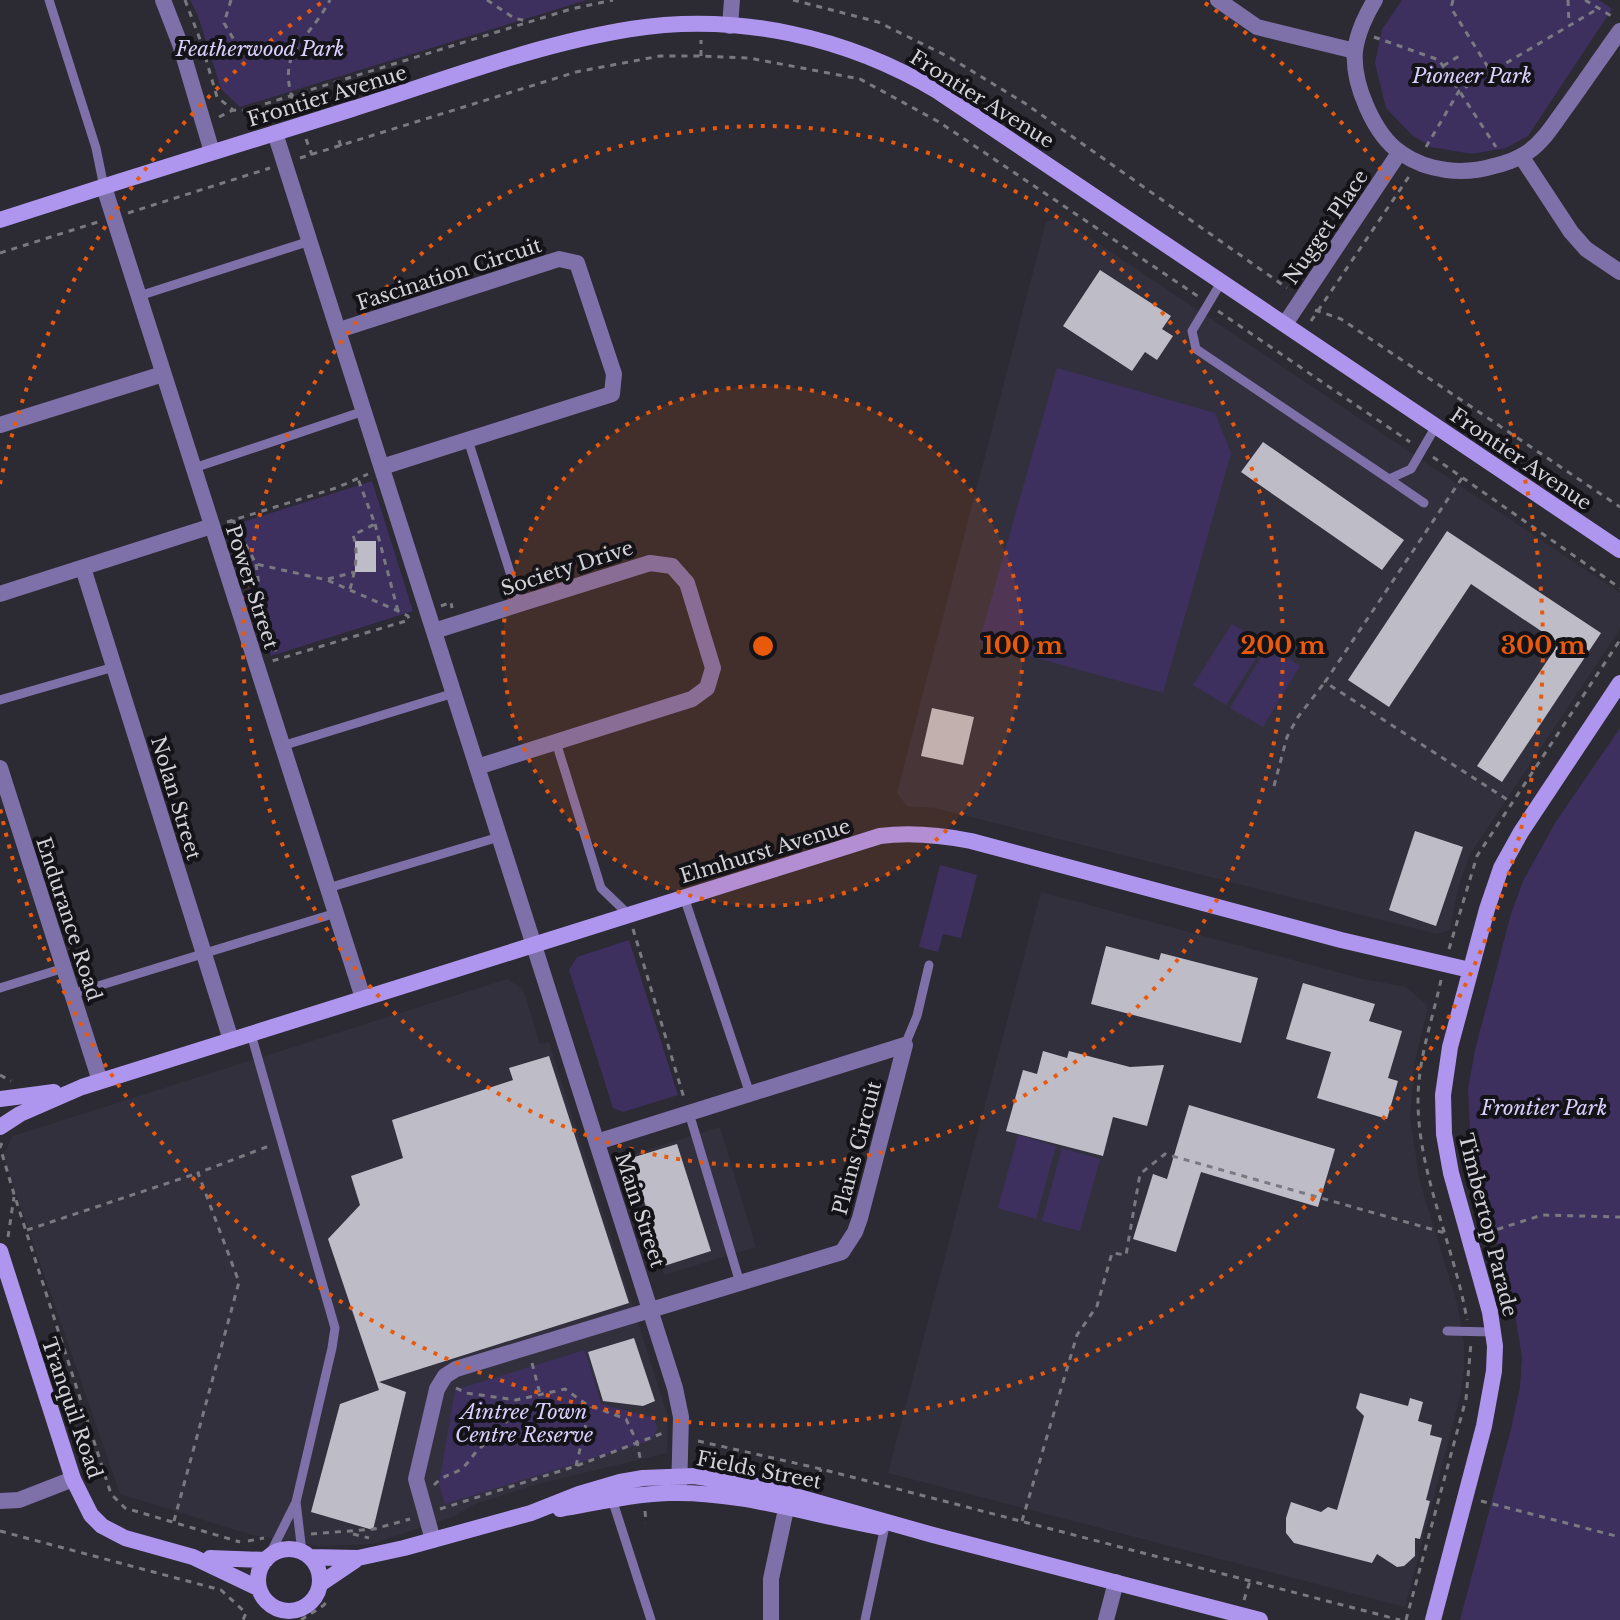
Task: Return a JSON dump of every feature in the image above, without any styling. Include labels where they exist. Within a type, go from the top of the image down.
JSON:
[{"type":"street","points":[[163,0],[180,44],[212,152]]},
{"type":"street","points":[[730,26],[732,0]]},
{"type":"street","points":[[1218,0],[1257,27],[1355,51]]},
{"type":"street","points":[[1375,0],[1355,51],[1360,94],[1383,136],[1399,153],[1424,165],[1449,170],[1475,172],[1514,160],[1544,139],[1620,31]]},
{"type":"street","name":"Frontier Avenue","points":[[0,220],[593,36],[675,25],[730,26],[788,33],[855,50],[910,74],[971,112],[1620,550]]},
{"type":"street","name":"Main Street","points":[[275,133],[675,1388],[681,1417],[679,1493]]},
{"type":"street","name":"Nugget Place","points":[[1285,324],[1399,153]]},
{"type":"street","points":[[1514,160],[1586,249],[1620,272]]},
{"type":"street","name":"Power Street","points":[[104,187],[363,998]]},
{"type":"street","name":"Fascination Circuit","points":[[339,330],[559,259],[577,263],[614,374],[612,394],[382,467]]},
{"type":"street","points":[[0,425],[163,374]]},
{"type":"street","points":[[0,594],[212,526]]},
{"type":"street","name":"Society Drive","points":[[434,631],[650,563],[665,563],[679,570],[687,583],[712,661],[711,683],[698,697],[477,767]]},
{"type":"street","name":"Nolan Street","points":[[83,568],[231,1040]]},
{"type":"street","name":"Timbertop Parade","points":[[1433,1620],[1492,1394],[1494,1371],[1493,1332],[1484,1287],[1449,1164],[1442,1113],[1450,1047],[1494,886],[1510,849],[1620,683]]},
{"type":"street","name":"Endurance Road","points":[[0,768],[100,1081]]},
{"type":"street","name":"Elmhurst Avenue","points":[[0,1127],[20,1114],[100,1081],[880,836],[926,834],[971,841],[1341,940],[1470,970]]},
{"type":"street","name":"Plains Circuit","points":[[597,1142],[905,1045]]},
{"type":"street","name":"Plains Circuit","points":[[425,1514],[417,1471],[437,1389],[445,1376],[456,1369],[842,1252],[860,1218],[905,1045]]},
{"type":"street","name":"Elmhurst Avenue","points":[[0,1099],[82,1087]]},
{"type":"street","name":"Tranquil Road","points":[[1,1253],[73,1479],[85,1506],[102,1526],[125,1538],[193,1557],[260,1592]]},
{"type":"street","name":"Fields Street","points":[[531,1513],[579,1494],[643,1478],[680,1475],[726,1480],[787,1501],[933,1535],[1260,1620]]},
{"type":"street","points":[[0,1501],[19,1500],[73,1479]]},
{"type":"street","name":"Fields Street","points":[[306,1555],[358,1558],[531,1513],[612,1499],[679,1493],[787,1501]]},
{"type":"street","points":[[771,1620],[771,1579],[787,1501]]},
{"type":"street","points":[[425,1514],[433,1540]]},
{"type":"street","points":[[260,1592],[275,1608],[294,1615],[315,1598],[320,1584],[319,1572],[306,1555],[285,1549],[267,1558],[259,1570],[260,1592],[264,1620]]},
{"type":"street","name":"Tranquil Road","points":[[193,1557],[267,1558]]},
{"type":"street","name":"Fields Street","points":[[320,1584],[358,1558]]},
{"type":"street","points":[[1106,1620],[1116,1582]]},
{"type":"lane","points":[[49,0],[96,148],[104,187]]},
{"type":"lane","points":[[139,296],[310,241]]},
{"type":"lane","points":[[1222,281],[1192,331],[1196,349],[1424,503]]},
{"type":"lane","points":[[194,468],[364,411]]},
{"type":"lane","points":[[1389,479],[1411,469],[1436,426]]},
{"type":"lane","points":[[468,440],[520,604]]},
{"type":"lane","points":[[0,700],[114,667]]},
{"type":"lane","points":[[282,746],[454,693]]},
{"type":"lane","points":[[556,742],[601,888],[629,915]]},
{"type":"lane","points":[[328,888],[499,837]]},
{"type":"lane","points":[[684,897],[750,1094]]},
{"type":"lane","points":[[72,994],[336,913]]},
{"type":"lane","name":"Plains Circuit","points":[[905,1045],[917,1016],[929,965]]},
{"type":"lane","points":[[0,988],[64,968]]},
{"type":"lane","points":[[251,1034],[335,1328],[296,1502],[267,1558]]},
{"type":"lane","points":[[689,1113],[740,1283]]},
{"type":"lane","points":[[1447,1331],[1493,1332]]},
{"type":"lane","points":[[612,1499],[651,1620]]},
{"type":"lane","points":[[296,1502],[306,1555]]},
{"type":"lane","points":[[865,1620],[885,1524]]},
{"type":"path","points":[[185,0],[217,97],[224,105],[242,111],[530,22],[613,0]]},
{"type":"path","points":[[231,0],[224,23],[243,55],[296,49]]},
{"type":"path","points":[[291,96],[287,64],[330,0]]},
{"type":"path","points":[[487,0],[514,18],[530,22]]},
{"type":"path","points":[[793,0],[878,22],[949,57],[1026,104],[1318,312],[1341,319],[1620,507]]},
{"type":"path","points":[[1453,0],[1451,8],[1491,72]]},
{"type":"path","points":[[1568,0],[1569,26]]},
{"type":"path","points":[[1585,0],[1620,21]]},
{"type":"path","points":[[1361,32],[1439,60],[1514,160]]},
{"type":"path","points":[[0,253],[613,63],[660,56],[749,58],[860,79],[939,122],[1423,450],[1620,588]]},
{"type":"path","points":[[1443,66],[1459,56]]},
{"type":"path","points":[[341,136],[338,138],[341,146]]},
{"type":"path","points":[[212,526],[358,478],[382,467]]},
{"type":"path","points":[[358,478],[375,524],[398,611]]},
{"type":"path","points":[[1274,786],[1287,737],[1298,717],[1325,682],[1462,478]]},
{"type":"path","points":[[363,493],[375,491]]},
{"type":"path","points":[[233,520],[256,564],[263,615],[279,659]]},
{"type":"path","points":[[350,589],[355,572],[353,535],[375,524]]},
{"type":"path","points":[[235,543],[244,541]]},
{"type":"path","points":[[256,564],[327,580],[398,611],[408,616],[409,620],[257,665]]},
{"type":"path","points":[[327,580],[355,572]]},
{"type":"path","points":[[437,607],[451,602],[454,614]]},
{"type":"path","points":[[1406,1620],[1466,1399],[1471,1344],[1462,1290],[1421,1144],[1418,1081],[1445,963],[1477,856],[1620,640]]},
{"type":"path","points":[[1325,682],[1511,802]]},
{"type":"path","points":[[629,915],[689,1113]]},
{"type":"path","points":[[26,1230],[198,1173],[283,1141]]},
{"type":"path","points":[[0,1147],[111,1494],[125,1508],[240,1542]]},
{"type":"path","points":[[1022,1521],[1077,1335],[1097,1306],[1112,1253],[1126,1255],[1140,1174],[1165,1154],[1446,1233]]},
{"type":"path","points":[[174,1521],[239,1282],[198,1173]]},
{"type":"path","points":[[1,1253],[8,1238],[14,1194]]},
{"type":"path","points":[[1470,1238],[1542,1215],[1620,1217]]},
{"type":"path","points":[[452,1392],[461,1384]]},
{"type":"path","points":[[456,1387],[466,1393],[516,1400],[565,1389],[591,1406],[626,1419],[637,1442]]},
{"type":"path","points":[[434,1485],[445,1474],[460,1470],[500,1433],[512,1414],[516,1400]]},
{"type":"path","points":[[576,1466],[591,1406]]},
{"type":"path","points":[[350,1533],[441,1509],[576,1466],[665,1433],[821,1469],[1400,1620]]},
{"type":"path","points":[[433,1479],[436,1493]]},
{"type":"path","points":[[1466,1497],[1620,1537]]},
{"type":"path","points":[[438,1500],[441,1509]]},
{"type":"path","points":[[0,1531],[221,1590],[251,1620]]},
{"type":"path","points":[[243,1620],[246,1613]]},
{"type":"shaded area","points":[[1059,217],[1620,593],[1620,629],[1470,854],[1458,888],[1450,930],[1437,934],[935,808],[907,806],[897,793],[1046,222]]},
{"type":"shaded area","points":[[1041,892],[1363,979],[1406,987],[1428,1006],[1414,1066],[1410,1119],[1420,1182],[1457,1303],[1464,1343],[1464,1370],[1460,1397],[1405,1607],[888,1473]]},
{"type":"shaded area","points":[[507,979],[523,989],[540,1044],[549,1042],[668,1417],[667,1453],[538,1484],[475,1504],[455,1516],[371,1544],[319,1546],[252,1535],[120,1494],[3,1156],[13,1136]]},
{"type":"shaded area","points":[[720,1127],[756,1247],[664,1275],[627,1156]]},
{"type":"green space","name":"Featherwood Park","points":[[190,0],[587,0],[240,107],[221,89]]},
{"type":"green space","name":"Pioneer Park","points":[[1402,0],[1599,0],[1612,9],[1528,136],[1506,148],[1472,154],[1431,147],[1412,135],[1386,108],[1375,63],[1382,29]]},
{"type":"green space","points":[[1057,368],[1215,413],[1231,453],[1163,693],[979,642]]},
{"type":"green space","points":[[372,481],[413,611],[271,656],[230,526]]},
{"type":"green space","points":[[1232,624],[1265,644],[1226,705],[1193,685]]},
{"type":"green space","points":[[1268,646],[1300,666],[1263,727],[1230,708]]},
{"type":"green space","name":"Frontier Park","points":[[1620,728],[1620,1620],[1460,1620],[1511,1429],[1520,1387],[1522,1358],[1512,1295],[1471,1150],[1468,1089],[1475,1050],[1511,914],[1523,881],[1555,823]]},
{"type":"green space","points":[[940,865],[977,875],[961,938],[943,934],[938,952],[919,947]]},
{"type":"green space","points":[[629,940],[678,1095],[623,1112],[613,1108],[569,970],[577,957]]},
{"type":"green space","points":[[1018,1135],[1056,1146],[1036,1219],[998,1208]]},
{"type":"green space","points":[[1062,1148],[1100,1159],[1080,1231],[1042,1221]]},
{"type":"green space","name":"Aintree Town Centre Reserve","points":[[585,1350],[601,1404],[654,1418],[657,1429],[652,1440],[445,1504],[439,1484],[455,1390]]},
{"type":"building","points":[[1100,270],[1171,316],[1162,329],[1173,336],[1157,360],[1145,352],[1132,371],[1063,326]]},
{"type":"building","points":[[1263,442],[1404,540],[1382,570],[1241,472]]},
{"type":"building","points":[[1447,531],[1601,633],[1502,782],[1477,766],[1559,643],[1471,584],[1389,707],[1348,680]]},
{"type":"building","points":[[355,541],[376,541],[376,572],[355,572]]},
{"type":"building","points":[[932,708],[974,717],[963,765],[921,756]]},
{"type":"building","points":[[1415,831],[1463,847],[1436,926],[1389,910]]},
{"type":"building","points":[[1106,946],[1159,960],[1161,953],[1258,978],[1241,1043],[1091,1004]]},
{"type":"building","points":[[1303,983],[1375,1004],[1369,1021],[1402,1031],[1388,1078],[1398,1081],[1387,1119],[1317,1098],[1331,1052],[1286,1039]]},
{"type":"building","points":[[1043,1051],[1067,1058],[1069,1051],[1130,1067],[1164,1065],[1147,1126],[1113,1117],[1103,1156],[1006,1131],[1023,1070],[1037,1074]]},
{"type":"building","points":[[549,1056],[629,1303],[379,1382],[406,1392],[373,1530],[311,1512],[340,1404],[379,1390],[328,1239],[360,1205],[351,1176],[403,1158],[392,1120],[513,1080],[509,1068]]},
{"type":"building","points":[[1189,1105],[1335,1149],[1318,1207],[1201,1172],[1176,1252],[1133,1239],[1153,1174],[1167,1179]]},
{"type":"building","points":[[677,1144],[711,1251],[664,1266],[631,1158]]},
{"type":"building","points":[[634,1338],[655,1401],[643,1406],[603,1401],[588,1352]]},
{"type":"building","points":[[1360,1393],[1408,1406],[1410,1398],[1423,1402],[1418,1421],[1432,1425],[1430,1435],[1442,1438],[1426,1500],[1430,1501],[1420,1539],[1415,1538],[1415,1556],[1404,1566],[1397,1567],[1377,1554],[1372,1563],[1294,1543],[1286,1533],[1291,1502],[1321,1512],[1328,1507],[1337,1510],[1364,1416],[1356,1408]]}]
